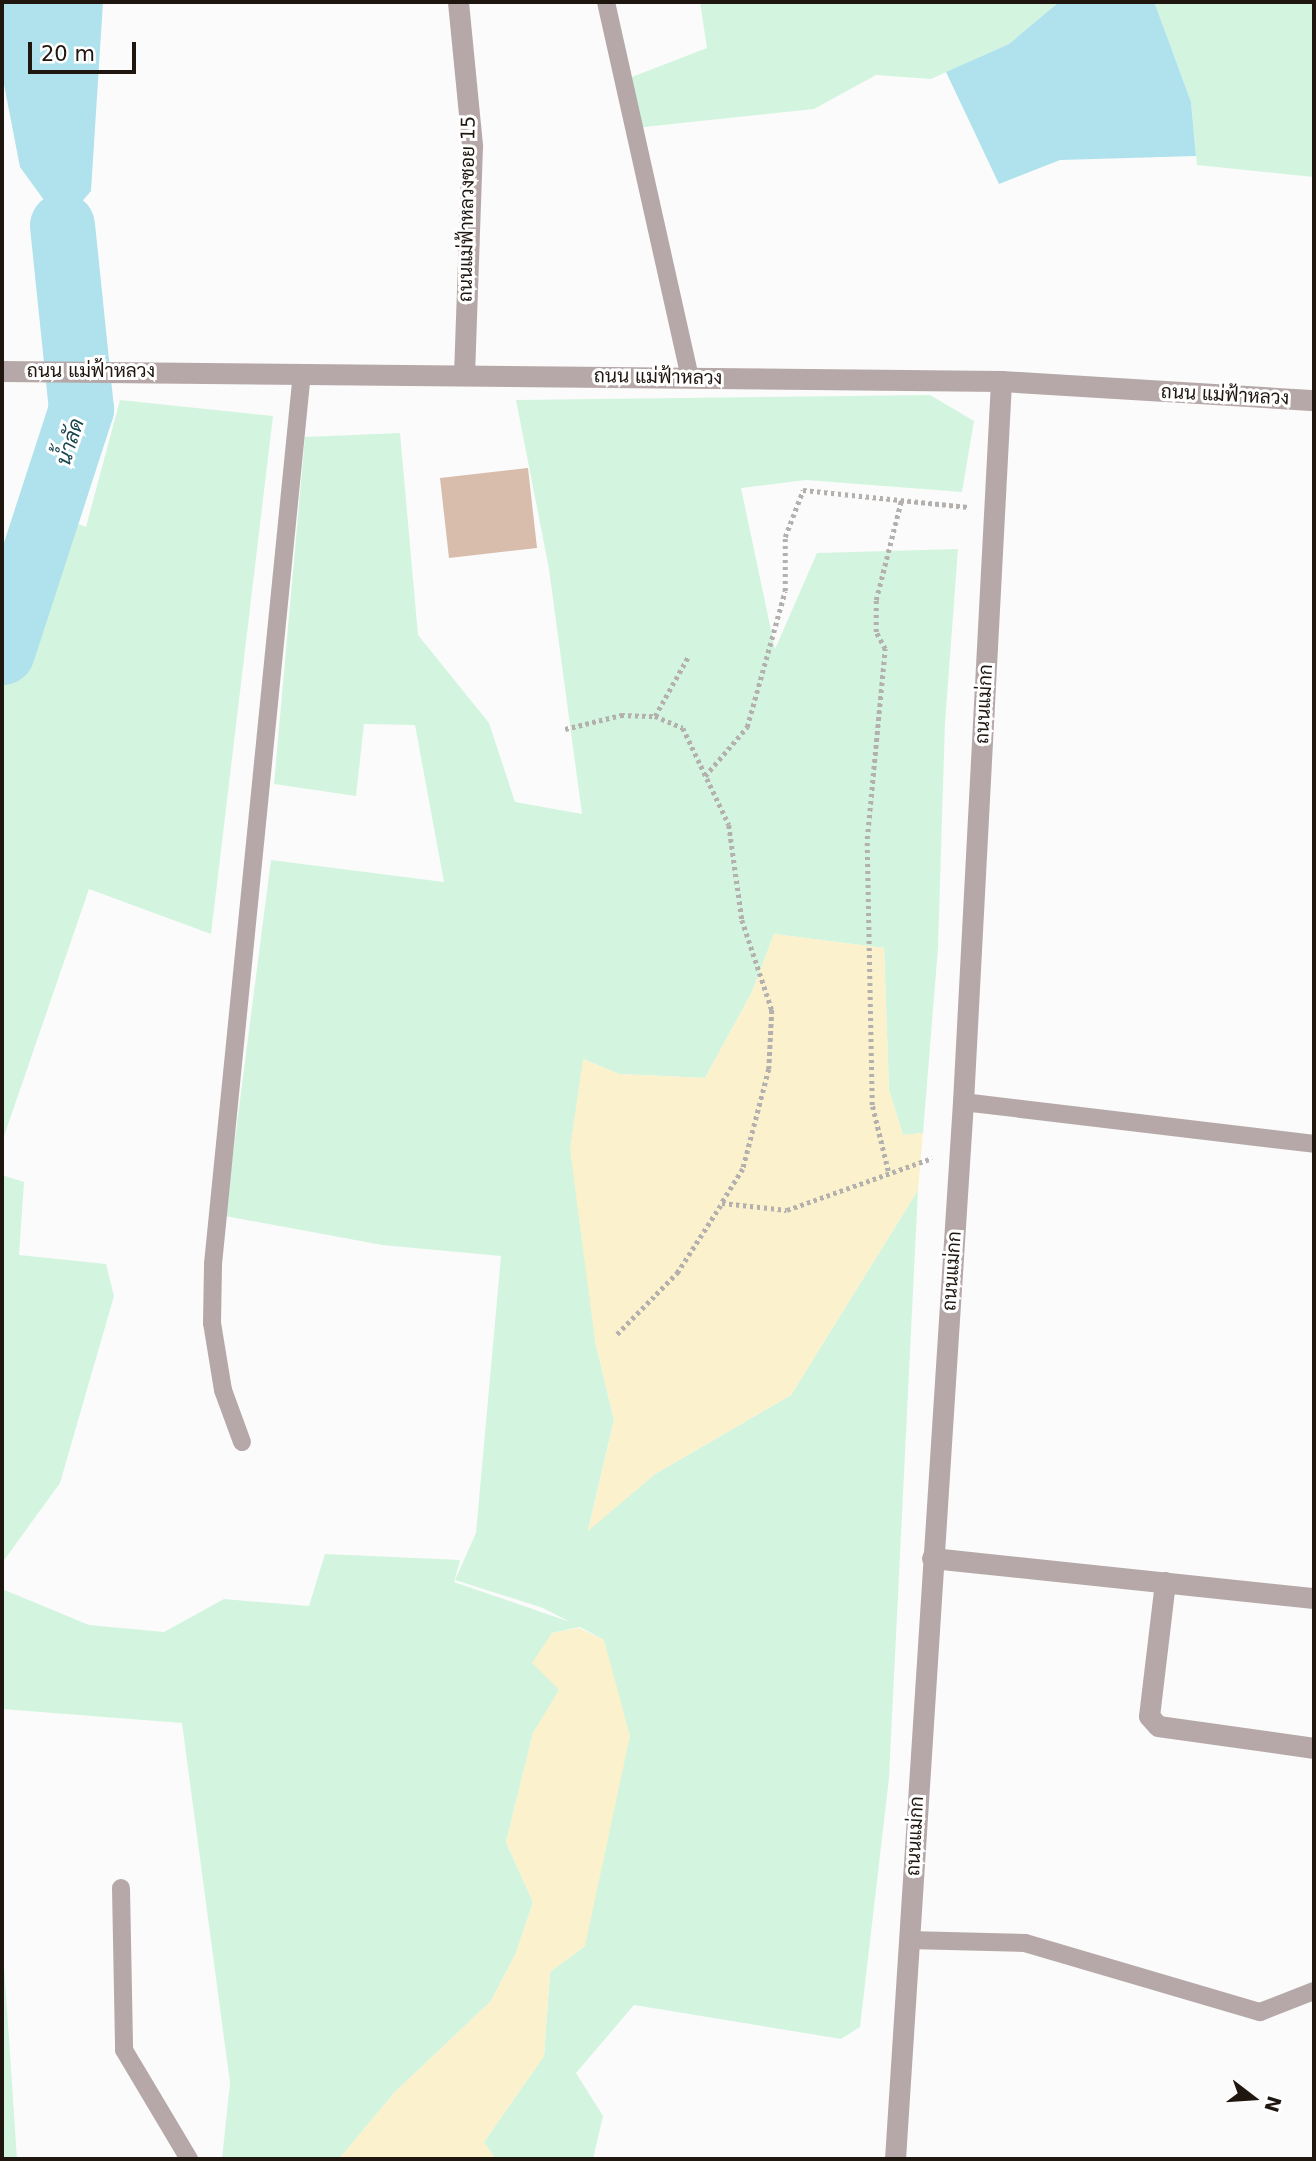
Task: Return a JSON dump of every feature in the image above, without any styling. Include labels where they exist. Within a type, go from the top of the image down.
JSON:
[{"type":"street","name":"ถนนแม่ฟ้าหลวงซอย 15","points":[[458,2],[472,146],[464,374]]},
{"type":"street","name":"ถนน แม่ฟ้าหลวง","points":[[2,371],[1001,382],[1314,400]]},
{"type":"street","name":"ถนนแม่กก","points":[[895,2159],[963,1102],[1001,382]]},
{"type":"street","points":[[932,1558],[1314,1598]]},
{"type":"street","points":[[1165,1582],[1149,1716],[1158,1726],[1314,1748]]},
{"type":"lane","points":[[606,2],[690,378]]},
{"type":"lane","points":[[242,1442],[223,1390],[212,1323],[213,1264],[302,373]]},
{"type":"lane","points":[[963,1102],[1314,1144]]},
{"type":"lane","points":[[121,1888],[124,2050],[189,2159]]},
{"type":"lane","points":[[909,1940],[1024,1943],[1260,2012],[1314,1991]]},
{"type":"path","points":[[705,776],[747,727],[785,591],[785,537],[803,490],[994,508]]},
{"type":"path","points":[[888,1171],[872,1105],[867,839],[885,649],[876,632],[876,600],[901,500]]},
{"type":"path","points":[[655,716],[688,657]]},
{"type":"path","points":[[565,729],[621,715],[655,716],[683,728],[729,825],[742,920],[772,1010],[769,1069],[743,1169],[677,1273],[617,1334]]},
{"type":"path","points":[[722,1203],[787,1210],[888,1171],[960,1151]]},
{"type":"green space","points":[[700,2],[1059,2],[1009,44],[931,79],[876,75],[814,109],[635,128],[624,80],[707,48]]},
{"type":"green space","points":[[1135,2],[1314,2],[1314,177],[1197,165],[1191,102],[1155,4]]},
{"type":"green space","points":[[930,395],[974,421],[962,492],[806,480],[741,488],[775,649],[817,553],[958,549],[945,723],[938,948],[923,1133],[903,1135],[889,1090],[884,948],[774,934],[752,992],[705,1078],[619,1074],[583,1059],[595,1341],[614,1420],[588,1530],[655,1474],[791,1395],[918,1190],[889,1778],[860,2027],[841,2039],[634,2005],[576,2073],[603,2116],[593,2159],[495,2159],[484,2142],[544,2056],[550,1972],[585,1946],[604,1640],[580,1627],[552,1633],[560,1690],[533,1733],[506,1842],[533,1902],[516,1953],[491,2001],[394,2093],[339,2159],[222,2159],[230,2083],[182,1723],[2,1709],[2,1589],[89,1625],[164,1632],[224,1599],[309,1606],[325,1554],[460,1560],[454,1582],[570,1622],[543,1608],[455,1580],[476,1533],[501,1256],[382,1245],[225,1216],[271,860],[444,882],[415,725],[364,724],[356,796],[274,784],[305,437],[400,433],[418,635],[489,723],[515,802],[582,814],[549,569],[516,400]]},
{"type":"green space","points":[[120,400],[273,416],[211,934],[89,889],[2,1142],[2,595],[29,505],[86,527]]},
{"type":"green space","points":[[2,1175],[24,1182],[19,1255],[106,1264],[114,1296],[60,1483],[2,1563]]},
{"type":"green space","points":[[2,1934],[17,2159],[2,2159]]},
{"type":"sand","points":[[774,934],[884,948],[889,1090],[903,1135],[923,1133],[918,1190],[791,1395],[655,1474],[588,1531],[614,1420],[595,1341],[570,1149],[583,1059],[619,1074],[705,1078],[752,992]]},
{"type":"sand","points":[[579,1628],[604,1640],[630,1736],[585,1946],[550,1972],[544,2056],[484,2142],[495,2159],[339,2159],[394,2093],[491,2001],[516,1953],[533,1902],[506,1842],[533,1733],[559,1690],[532,1663],[552,1633]]},
{"type":"water","points":[[2,2],[103,2],[91,191],[62,225],[20,167],[2,74]]},
{"type":"water","points":[[1059,2],[1155,4],[1191,102],[1196,156],[1060,160],[999,184],[946,72],[1009,44]]},
{"type":"building","points":[[528,468],[537,548],[449,558],[440,478]]},
{"type":"waterway","name":"น้ำลัด","points":[[2,652],[81,409],[62,225]]}]
